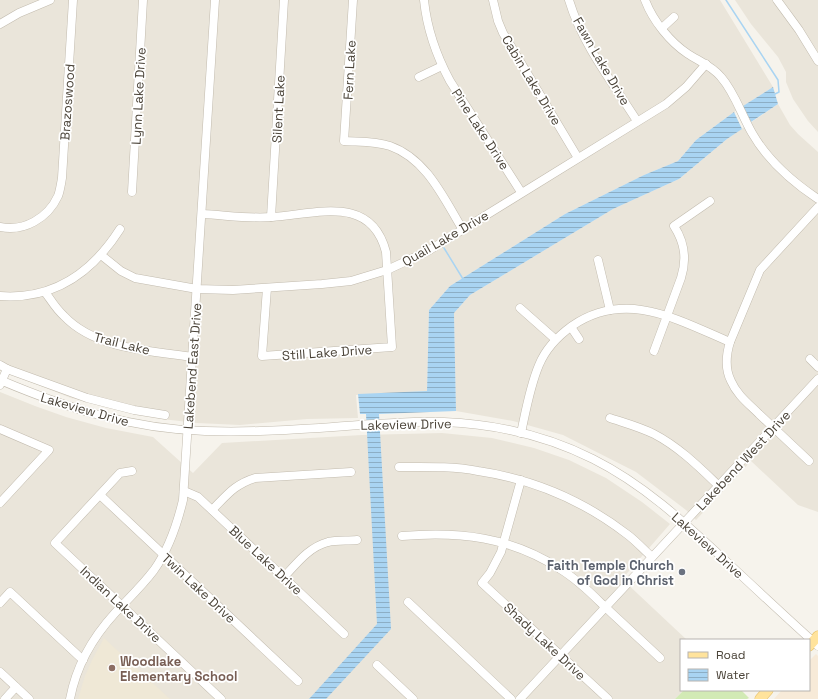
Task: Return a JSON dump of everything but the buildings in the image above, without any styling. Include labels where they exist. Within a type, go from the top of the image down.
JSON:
[{"type":"main road","points":[[760,699],[767,691]]},
{"type":"street","points":[[0,24],[19,13],[50,0]]},
{"type":"street","name":"Brazoswood","points":[[0,227],[11,228],[30,224],[47,213],[59,193],[62,178],[73,0]]},
{"type":"street","name":"Lynn Lake Drive","points":[[132,192],[143,0]]},
{"type":"street","name":"Lakebend East Drive","points":[[70,699],[76,676],[92,643],[102,628],[153,571],[163,555],[179,519],[184,491],[215,0]]},
{"type":"street","name":"Silent Lake","points":[[271,217],[284,0]]},
{"type":"street","name":"Fern Lake","points":[[353,0],[344,141],[376,143],[390,146],[415,160],[431,179],[463,230]]},
{"type":"street","name":"Pine Lake Drive","points":[[424,0],[429,30],[442,66],[521,192]]},
{"type":"street","name":"Cabin Lake Drive","points":[[493,0],[498,22],[506,38],[578,158]]},
{"type":"street","name":"Fawn Lake Drive","points":[[569,0],[580,29],[589,46],[637,121]]},
{"type":"street","points":[[645,0],[651,13],[673,41],[688,54],[706,64],[720,76],[726,84],[751,132],[773,163],[792,180],[818,199]]},
{"type":"street","points":[[777,0],[799,30],[818,61]]},
{"type":"street","points":[[662,28],[674,18]]},
{"type":"street","name":"Quail Lake Drive","points":[[101,256],[121,272],[135,278],[197,289],[232,290],[322,284],[350,281],[387,270],[420,255],[463,230],[521,192],[673,98],[706,64]]},
{"type":"street","points":[[419,77],[442,66]]},
{"type":"street","points":[[654,351],[682,278],[685,258],[682,241],[674,226],[710,201]]},
{"type":"street","points":[[809,461],[740,396],[731,382],[727,360],[730,342],[760,270],[818,207]]},
{"type":"street","points":[[202,214],[271,217],[345,211],[359,215],[372,225],[381,237],[386,252],[387,270]]},
{"type":"street","points":[[0,296],[21,296],[45,292],[76,277],[91,266],[110,246],[120,228]]},
{"type":"street","points":[[598,260],[610,310]]},
{"type":"street","name":"Still Lake Drive","points":[[267,288],[262,356],[392,348],[387,270]]},
{"type":"street","name":"Trail Lake","points":[[45,292],[64,317],[79,329],[98,339],[141,350],[193,357]]},
{"type":"street","points":[[520,308],[556,339]]},
{"type":"street","points":[[520,433],[539,365],[556,339],[571,327],[588,317],[610,310],[631,308],[643,309],[668,316],[730,342]]},
{"type":"street","points":[[571,327],[579,339]]},
{"type":"street","points":[[810,359],[818,366]]},
{"type":"street","points":[[1,382],[3,367],[87,398],[134,410],[165,415]]},
{"type":"street","name":"Lakebend West Drive","points":[[520,699],[818,379]]},
{"type":"street","name":"Lakeview Drive","points":[[1,382],[73,408],[104,417],[136,424],[188,430],[257,431],[428,421],[486,426],[535,436],[573,450],[609,468],[643,489],[684,523],[814,642]]},
{"type":"street","points":[[610,418],[638,427],[670,443],[693,461],[719,486]]},
{"type":"street","points":[[0,429],[49,450],[0,503]]},
{"type":"street","points":[[399,467],[458,468],[477,470],[521,480],[561,495],[596,513],[629,536],[652,557]]},
{"type":"street","points":[[100,495],[120,473],[132,471]]},
{"type":"street","points":[[212,510],[236,487],[245,481],[255,478],[351,472]]},
{"type":"street","points":[[504,543],[521,480]]},
{"type":"street","name":"Blue Lake Drive","points":[[184,491],[198,497],[344,634]]},
{"type":"street","name":"Indian Lake Drive","points":[[100,495],[55,543],[221,699]]},
{"type":"street","name":"Twin Lake Drive","points":[[100,495],[298,680]]},
{"type":"street","points":[[402,536],[444,534],[488,538],[529,551],[561,569],[579,583],[660,658]]},
{"type":"street","points":[[284,577],[302,557],[317,547],[333,542],[357,540]]},
{"type":"street","name":"Shady Lake Drive","points":[[504,543],[497,560],[482,583],[608,699]]},
{"type":"street","points":[[0,603],[10,592],[83,660]]},
{"type":"street","points":[[408,602],[511,699]]},
{"type":"street","points":[[377,665],[413,699]]},
{"type":"street","points":[[0,672],[29,699]]},
{"type":"street","points":[[5,699],[16,687]]},
{"type":"shaded area","points":[[0,0],[720,0],[773,87],[734,112],[696,140],[678,161],[644,175],[565,214],[450,286],[429,310],[427,392],[356,395],[358,418],[307,419],[240,425],[197,423],[162,419],[71,398],[0,370]]},
{"type":"shaded area","points":[[735,0],[818,0],[818,132],[808,121],[793,99],[786,82],[786,72],[778,57],[751,24]]},
{"type":"shaded area","points":[[778,104],[790,125],[818,152],[818,512],[798,505],[751,461],[696,520],[686,510],[636,472],[563,435],[513,421],[456,411],[454,313],[470,295],[613,209],[679,179],[727,139]]},
{"type":"shaded area","points":[[0,392],[66,417],[106,428],[153,437],[193,473],[222,443],[362,435],[442,433],[492,438],[534,448],[569,460],[606,478],[642,502],[670,524],[622,579],[686,639],[680,639],[680,691],[683,691],[675,699],[0,699]]},
{"type":"shaded area","name":"Woodlake Elementary School","points":[[104,638],[170,699],[78,699],[85,676]]},
{"type":"shaded area","points":[[816,654],[818,656],[818,699],[774,699],[781,691],[810,691],[810,660]]},
{"type":"green space","points":[[683,691],[742,691],[749,698],[747,699],[675,699]]},
{"type":"water","points":[[773,87],[778,104],[751,122],[743,106]]},
{"type":"water","points":[[734,112],[742,129],[727,139],[679,179],[613,209],[470,295],[454,313],[456,411],[379,414],[391,629],[326,699],[309,699],[377,624],[366,414],[360,414],[358,394],[427,391],[429,310],[450,286],[565,214],[644,175],[678,161],[696,140]]},
{"type":"waterway","points":[[726,0],[778,80],[779,92],[775,94]]},
{"type":"waterway","points":[[444,248],[463,279]]},
{"type":"place","name":"Faith Temple Church of God in Christ","points":[[682,572]]},
{"type":"place","name":"Woodlake Elementary School","points":[[112,668]]}]
